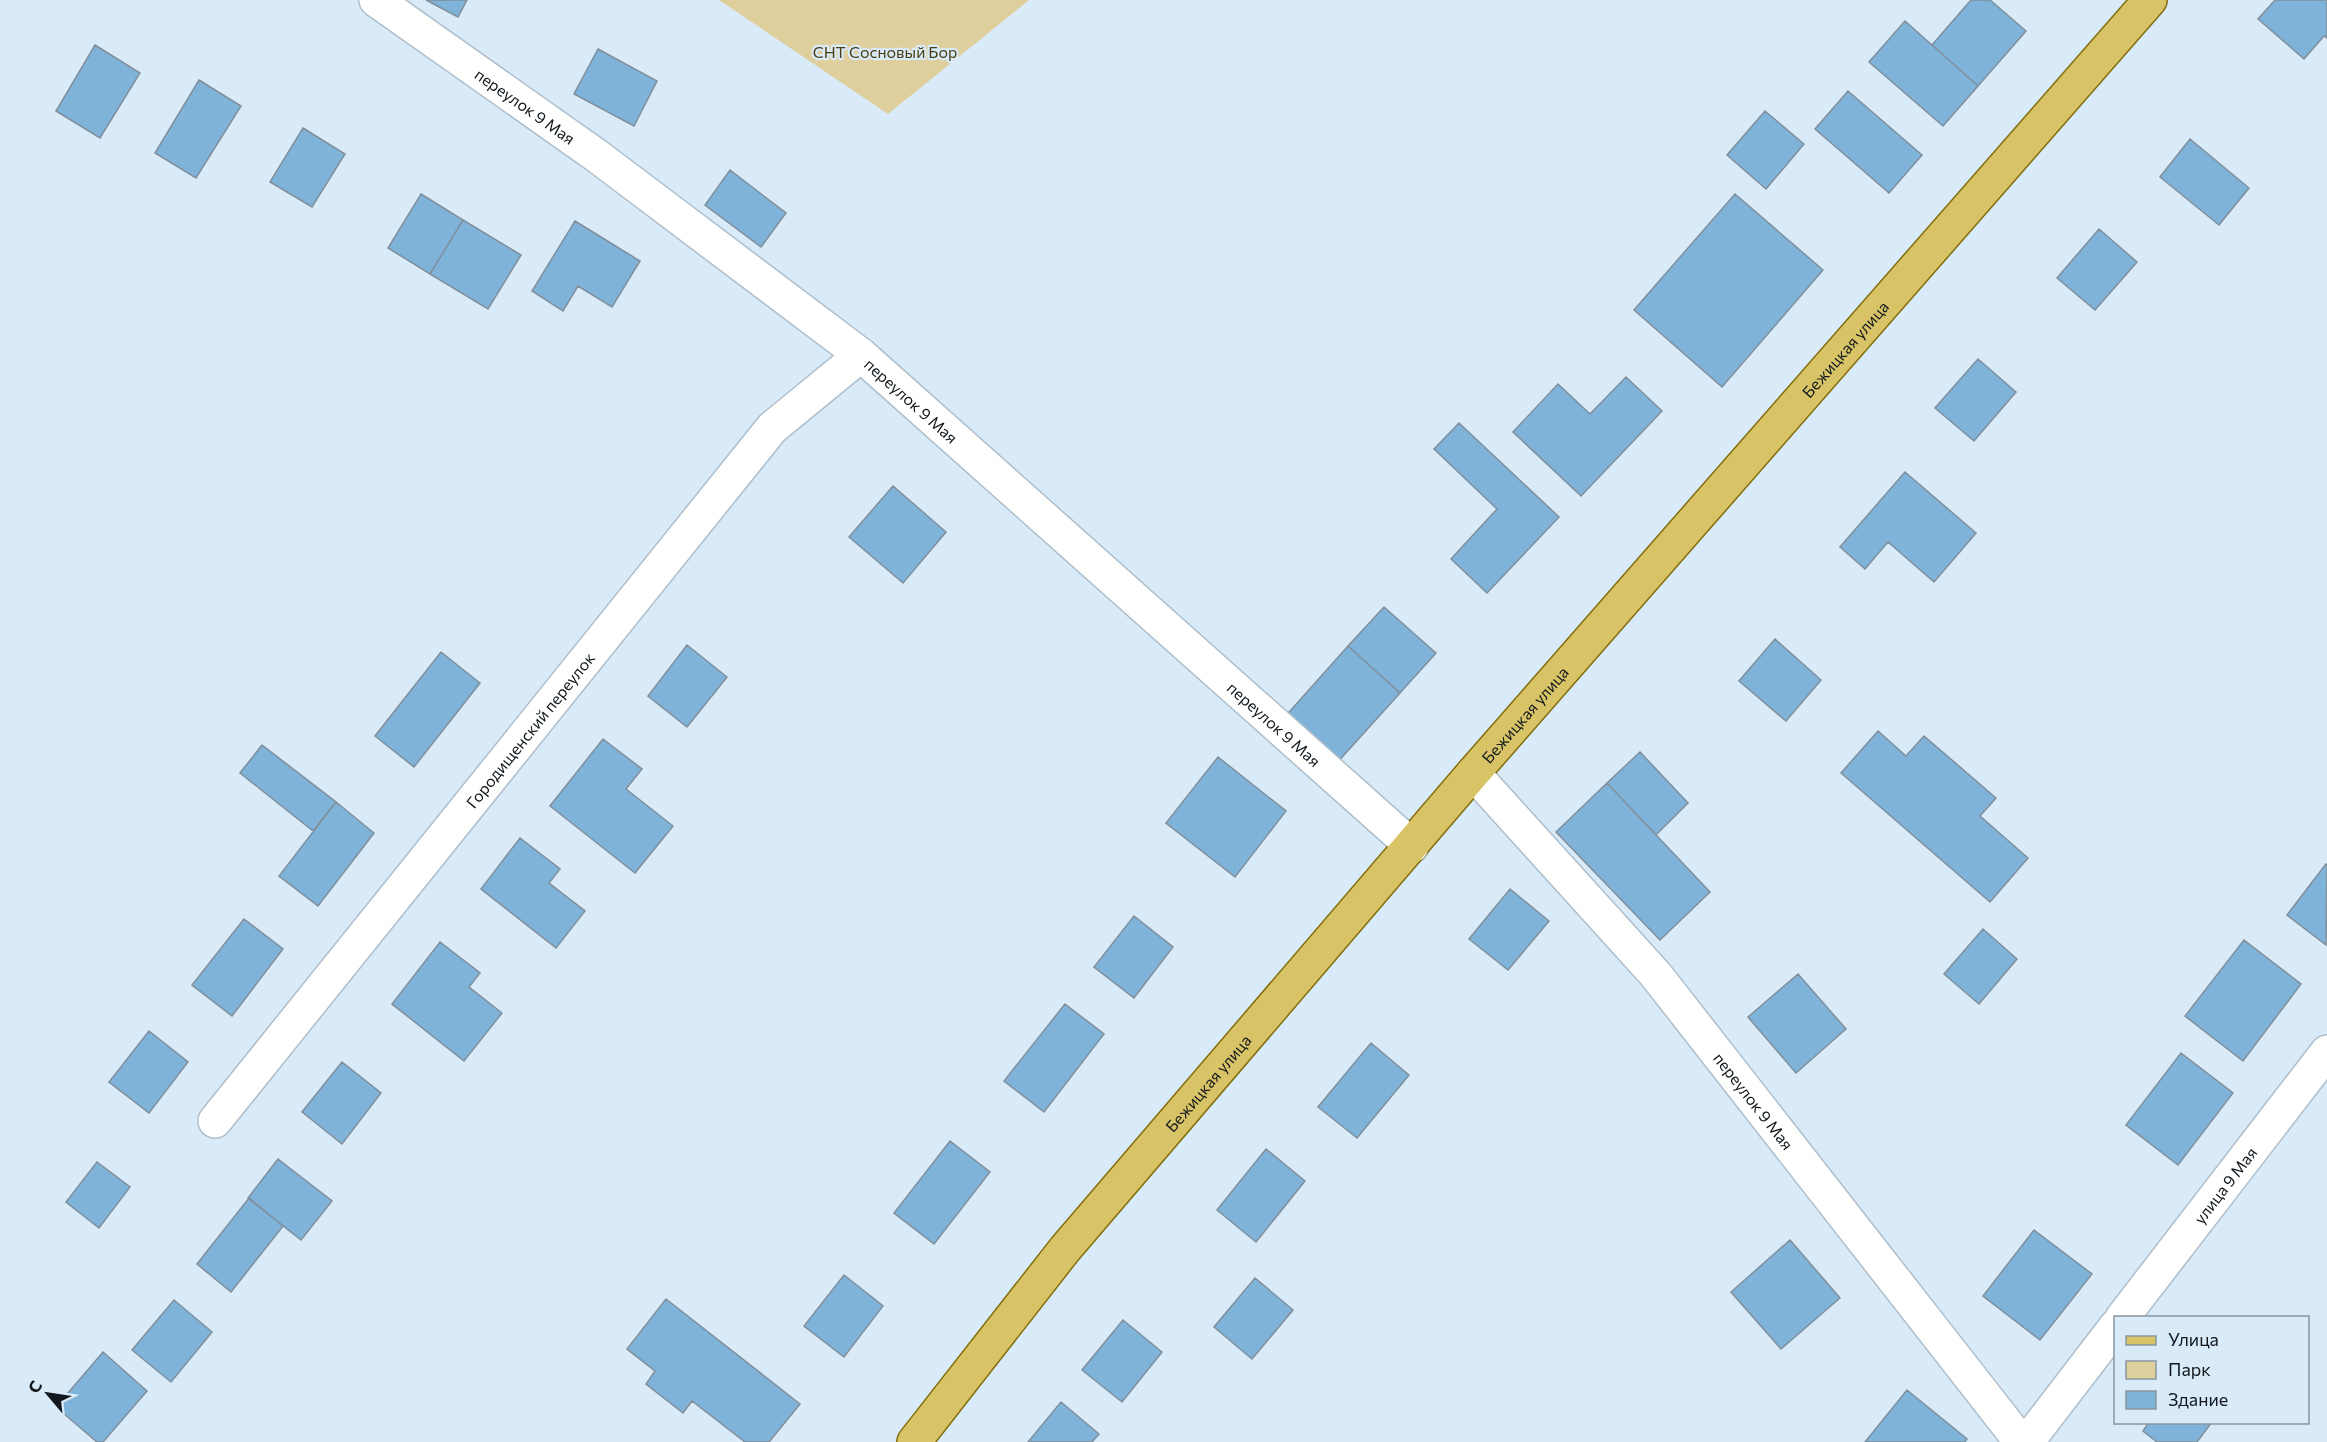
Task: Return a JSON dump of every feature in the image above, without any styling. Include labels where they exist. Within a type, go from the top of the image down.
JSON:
[{"type":"main road","name":"Бежицкая улица","points":[[914,1442],[1065,1250],[1473,773],[2150,0]]},
{"type":"street","name":"переулок 9 Мая","points":[[376,0],[597,156],[861,355],[1412,846]]},
{"type":"street","name":"Городищенский переулок","points":[[215,1121],[772,428],[861,355]]},
{"type":"street","name":"переулок 9 Мая","points":[[1473,773],[1656,975],[2021,1442]]},
{"type":"street","name":"улица 9 Мая","points":[[2123,1316],[2327,1052]]},
{"type":"street","points":[[2027,1442],[2114,1327]]},
{"type":"green space","name":"СНТ Сосновый Бор","points":[[719,0],[1029,0],[888,114]]},
{"type":"building","points":[[426,0],[467,0],[458,17]]},
{"type":"building","points":[[1971,0],[1990,0],[2026,31],[1978,86],[1932,45]]},
{"type":"building","points":[[2275,0],[2327,0],[2327,38],[2324,36],[2304,59],[2258,19]]},
{"type":"building","points":[[1905,21],[1978,86],[1943,126],[1869,62]]},
{"type":"building","points":[[95,45],[140,73],[100,138],[56,111]]},
{"type":"building","points":[[598,49],[657,81],[634,126],[574,94]]},
{"type":"building","points":[[199,80],[241,106],[196,178],[155,153]]},
{"type":"building","points":[[1848,91],[1922,155],[1889,193],[1815,129]]},
{"type":"building","points":[[1765,111],[1804,144],[1766,189],[1727,155]]},
{"type":"building","points":[[303,128],[345,154],[312,207],[270,182]]},
{"type":"building","points":[[2190,139],[2249,188],[2219,225],[2160,177]]},
{"type":"building","points":[[730,170],[786,213],[761,247],[705,205]]},
{"type":"building","points":[[421,194],[463,220],[430,274],[388,248]]},
{"type":"building","points":[[1735,194],[1823,270],[1722,387],[1634,310]]},
{"type":"building","points":[[463,220],[521,255],[488,309],[430,274]]},
{"type":"building","points":[[575,221],[640,261],[612,307],[578,286],[563,311],[532,291]]},
{"type":"building","points":[[2099,229],[2137,262],[2095,310],[2057,278]]},
{"type":"building","points":[[1978,359],[2016,392],[1974,441],[1935,408]]},
{"type":"building","points":[[1626,377],[1662,411],[1581,496],[1513,432],[1558,384],[1590,414]]},
{"type":"building","points":[[1459,423],[1559,517],[1487,593],[1451,559],[1497,509],[1434,449]]},
{"type":"building","points":[[1905,472],[1976,533],[1934,582],[1888,542],[1865,569],[1840,547]]},
{"type":"building","points":[[893,486],[946,532],[903,583],[849,537]]},
{"type":"building","points":[[1384,607],[1436,653],[1400,693],[1348,646]]},
{"type":"building","points":[[1775,639],[1821,680],[1786,721],[1739,681]]},
{"type":"building","points":[[687,645],[727,677],[687,727],[648,696]]},
{"type":"building","points":[[1348,646],[1400,693],[1335,765],[1283,719]]},
{"type":"building","points":[[441,652],[480,683],[414,767],[375,736]]},
{"type":"building","points":[[1878,731],[1906,756],[1924,736],[1996,798],[1980,816],[2028,858],[1990,902],[1841,773]]},
{"type":"building","points":[[603,739],[642,769],[626,789],[673,826],[635,873],[550,806]]},
{"type":"building","points":[[262,745],[336,802],[313,831],[240,773]]},
{"type":"building","points":[[1640,752],[1688,803],[1656,835],[1607,783]]},
{"type":"building","points":[[1218,757],[1286,811],[1235,877],[1166,823]]},
{"type":"building","points":[[1607,783],[1710,892],[1660,940],[1556,832]]},
{"type":"building","points":[[336,802],[374,833],[318,906],[279,876]]},
{"type":"building","points":[[520,838],[560,869],[549,883],[585,911],[556,948],[481,889]]},
{"type":"building","points":[[2327,865],[2326,945],[2287,915]]},
{"type":"building","points":[[1510,889],[1549,921],[1508,970],[1469,939]]},
{"type":"building","points":[[1134,916],[1173,947],[1134,998],[1094,967]]},
{"type":"building","points":[[244,919],[283,949],[232,1016],[192,985]]},
{"type":"building","points":[[1983,929],[2017,959],[1979,1004],[1944,974]]},
{"type":"building","points":[[2244,940],[2301,984],[2243,1061],[2185,1016]]},
{"type":"building","points":[[440,942],[480,973],[469,987],[502,1013],[464,1061],[392,1004]]},
{"type":"building","points":[[1798,974],[1846,1029],[1796,1073],[1748,1017]]},
{"type":"building","points":[[1065,1004],[1104,1034],[1044,1112],[1004,1081]]},
{"type":"building","points":[[149,1031],[188,1062],[149,1113],[109,1082]]},
{"type":"building","points":[[1371,1043],[1409,1075],[1357,1138],[1318,1107]]},
{"type":"building","points":[[2181,1053],[2233,1093],[2178,1165],[2126,1125]]},
{"type":"building","points":[[342,1062],[381,1093],[342,1144],[302,1112]]},
{"type":"building","points":[[950,1141],[990,1172],[934,1244],[894,1213]]},
{"type":"building","points":[[1266,1149],[1305,1181],[1256,1242],[1217,1210]]},
{"type":"building","points":[[278,1159],[332,1201],[301,1240],[248,1198]]},
{"type":"building","points":[[97,1162],[130,1187],[99,1228],[66,1202]]},
{"type":"building","points":[[249,1198],[283,1226],[231,1292],[197,1264]]},
{"type":"building","points":[[2034,1230],[2092,1274],[2040,1340],[1983,1296]]},
{"type":"building","points":[[1790,1240],[1840,1298],[1781,1349],[1731,1292]]},
{"type":"building","points":[[844,1275],[883,1306],[844,1357],[804,1326]]},
{"type":"building","points":[[1255,1278],[1293,1310],[1252,1359],[1214,1327]]},
{"type":"building","points":[[666,1299],[800,1404],[769,1442],[745,1442],[692,1401],[683,1413],[646,1384],[655,1371],[627,1349]]},
{"type":"building","points":[[174,1300],[212,1332],[171,1382],[132,1350]]},
{"type":"building","points":[[1123,1320],[1162,1352],[1122,1402],[1082,1370]]},
{"type":"building","points":[[103,1352],[147,1391],[103,1442],[97,1442],[56,1407]]},
{"type":"building","points":[[1907,1390],[1967,1439],[1965,1442],[1865,1442]]},
{"type":"building","points":[[1061,1402],[1099,1434],[1092,1442],[1028,1442]]},
{"type":"building","points":[[2148,1424],[2210,1424],[2197,1442],[2157,1442],[2143,1431]]}]
